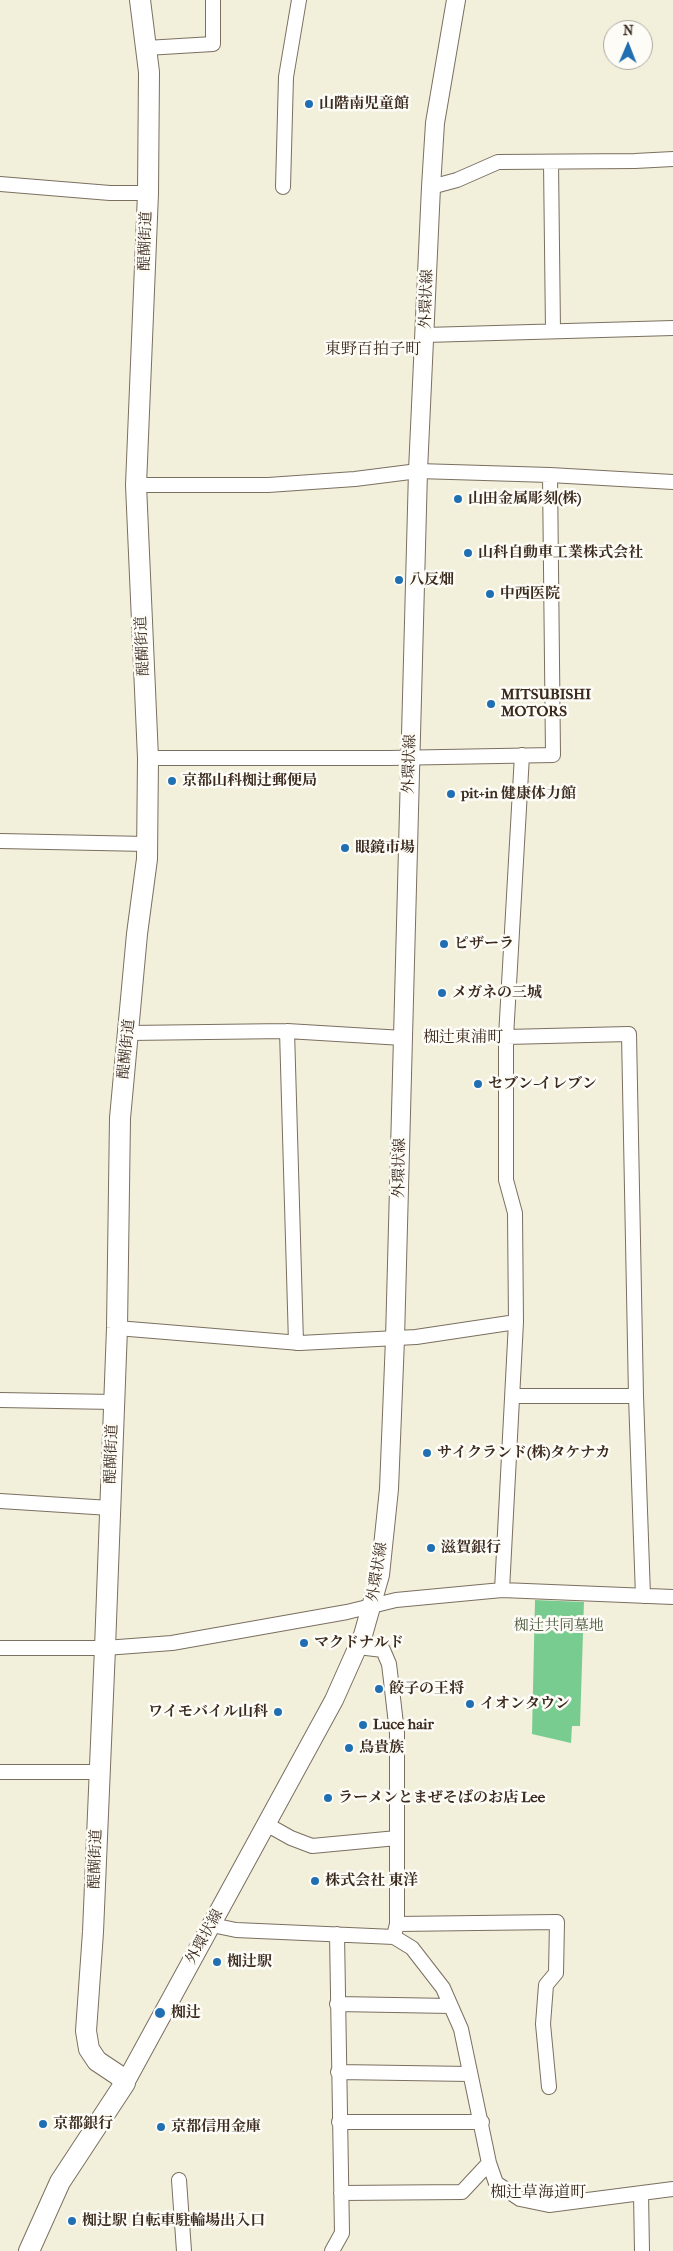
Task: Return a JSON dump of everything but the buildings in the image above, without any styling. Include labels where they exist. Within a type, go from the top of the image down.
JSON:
[{"type":"main road","name":"醍醐街道","points":[[125,2083],[118,2075],[97,2060],[89,2049],[86,2031],[93,1932],[105,1648],[114,1402],[120,1118],[130,1033],[137,934],[147,844],[148,758],[136,485],[148,193],[149,72],[140,0]]},
{"type":"main road","name":"外環状線","points":[[30,2251],[60,2182],[125,2083]]},
{"type":"street","points":[[146,48],[213,44],[213,0]]},
{"type":"street","points":[[283,187],[286,77],[299,0]]},
{"type":"street","name":"外環状線","points":[[125,2083],[334,1700],[358,1647],[373,1606],[380,1575],[389,1489],[396,1339],[418,471],[431,187],[435,123],[456,0]]},
{"type":"street","points":[[431,187],[457,180],[498,162],[673,158]]},
{"type":"street","points":[[551,162],[554,331]]},
{"type":"street","points":[[0,184],[110,193],[148,193]]},
{"type":"street","points":[[425,335],[673,328]]},
{"type":"street","points":[[136,485],[268,485],[356,479],[418,471],[550,475],[673,482]]},
{"type":"street","points":[[148,758],[522,756],[553,754],[550,475]]},
{"type":"street","points":[[502,1590],[514,1396],[516,1322],[515,1213],[506,1180],[506,1037],[522,756]]},
{"type":"street","points":[[0,842],[147,844]]},
{"type":"street","points":[[287,1030],[296,1343]]},
{"type":"street","points":[[130,1033],[287,1030],[403,1038]]},
{"type":"street","points":[[506,1037],[629,1034],[636,1396],[643,1596]]},
{"type":"street","points":[[116,1328],[296,1343],[396,1339],[516,1322]]},
{"type":"street","points":[[514,1396],[636,1396]]},
{"type":"street","points":[[0,1400],[114,1402]]},
{"type":"street","points":[[0,1501],[110,1508]]},
{"type":"street","points":[[0,1648],[105,1648],[172,1643],[373,1606],[396,1600],[502,1590],[673,1597]]},
{"type":"street","points":[[358,1647],[384,1650],[389,1664],[397,1733],[395,1930],[412,1948],[443,1988],[452,2006],[461,2029],[482,2122],[489,2163],[496,2182],[520,2199],[548,2205],[673,2189]]},
{"type":"street","points":[[0,1772],[99,1772]]},
{"type":"street","points":[[266,1824],[291,1838],[312,1846],[397,1838]]},
{"type":"street","points":[[212,1925],[236,1930],[337,1934],[557,1922],[556,1973],[546,1985],[543,2024],[549,2087]]},
{"type":"street","points":[[332,2251],[342,2233],[337,1934]]},
{"type":"street","points":[[337,2004],[452,2006]]},
{"type":"street","points":[[338,2072],[470,2074]]},
{"type":"street","points":[[339,2122],[482,2122]]},
{"type":"street","points":[[341,2192],[462,2192],[489,2163]]},
{"type":"street","points":[[179,2180],[184,2251]]},
{"type":"street","points":[[642,2193],[642,2251]]},
{"type":"green space","name":"椥辻共同墓地","points":[[535,1600],[584,1602],[580,1726],[572,1726],[571,1743],[532,1734]]},
{"type":"place","name":"山階南児童館","points":[[309,104]]},
{"type":"place","name":"山田金属彫刻(株)","points":[[458,499]]},
{"type":"place","name":"山科自動車工業株式会社","points":[[468,553]]},
{"type":"place","name":"八反畑","points":[[399,580]]},
{"type":"place","name":"中西医院","points":[[490,594]]},
{"type":"place","name":"MITSUBISHI MOTORS","points":[[491,704]]},
{"type":"place","name":"京都山科椥辻郵便局","points":[[172,781]]},
{"type":"place","name":"pit+in 健康体力館","points":[[451,794]]},
{"type":"place","name":"眼鏡市場","points":[[345,848]]},
{"type":"place","name":"ピザーラ","points":[[444,944]]},
{"type":"place","name":"メガネの三城","points":[[442,993]]},
{"type":"place","name":"セブン-イレブン","points":[[478,1084]]},
{"type":"place","name":"サイクランド(株)タケナカ","points":[[427,1453]]},
{"type":"place","name":"滋賀銀行","points":[[431,1548]]},
{"type":"place","name":"マクドナルド","points":[[304,1643]]},
{"type":"place","name":"餃子の王将","points":[[379,1689]]},
{"type":"place","name":"イオンタウン","points":[[470,1704]]},
{"type":"place","name":"ワイモバイル山科","points":[[278,1712]]},
{"type":"place","name":"Luce hair","points":[[363,1725]]},
{"type":"place","name":"鳥貴族","points":[[349,1748]]},
{"type":"place","name":"ラーメンとまぜそばのお店 Lee","points":[[328,1798]]},
{"type":"place","name":"株式会社 東洋","points":[[315,1881]]},
{"type":"place","name":"椥辻駅","points":[[217,1962]]},
{"type":"place","name":"椥辻","points":[[160,2013]]},
{"type":"place","name":"京都銀行","points":[[43,2124]]},
{"type":"place","name":"京都信用金庫","points":[[161,2127]]},
{"type":"place","name":"椥辻駅 自転車駐輪場出入口","points":[[72,2221]]},
{"type":"district","name":"東野百拍子町","points":[[373,350]]},
{"type":"district","name":"椥辻東浦町","points":[[463,1038]]},
{"type":"district","name":"椥辻草海道町","points":[[538,2193]]}]
